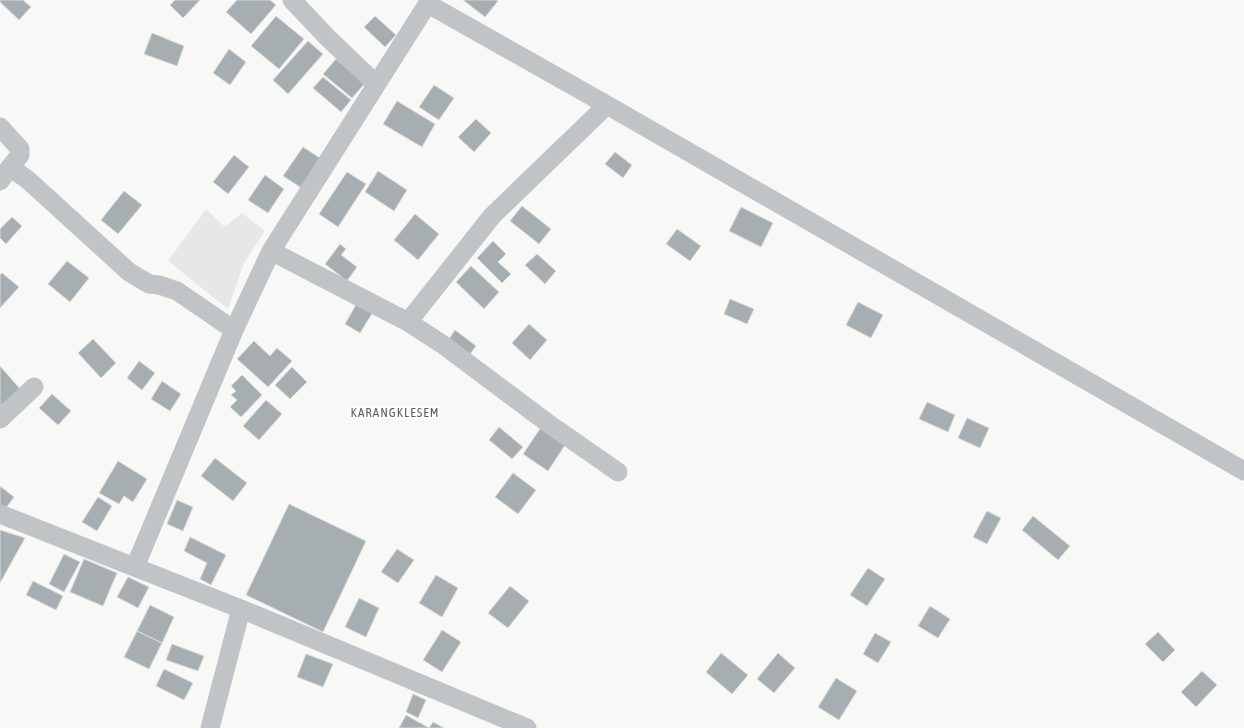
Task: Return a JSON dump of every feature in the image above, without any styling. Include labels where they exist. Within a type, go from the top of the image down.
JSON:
[{"type":"street","points":[[292,0],[327,37],[376,84]]},
{"type":"street","points":[[135,567],[234,330],[271,252],[429,2],[1244,472]]},
{"type":"street","points":[[408,322],[492,216],[607,104]]},
{"type":"street","points":[[0,127],[20,149],[20,155],[5,174],[28,180],[129,272],[149,284],[159,285],[177,291],[234,330]]},
{"type":"street","points":[[271,252],[408,322],[442,344],[549,424],[618,472]]},
{"type":"street","points":[[0,419],[34,387]]},
{"type":"street","points":[[0,514],[241,609],[527,728]]},
{"type":"street","points":[[210,728],[241,609]]},
{"type":"shaded area","points":[[206,209],[225,227],[242,213],[265,231],[244,263],[228,309],[168,261]]},
{"type":"building","points":[[0,0],[23,0],[31,7],[19,20],[0,2]]},
{"type":"building","points":[[175,0],[200,0],[183,18],[170,5]]},
{"type":"building","points":[[237,0],[270,0],[276,5],[251,34],[226,12]]},
{"type":"building","points":[[463,0],[496,0],[498,1],[485,17]]},
{"type":"building","points":[[276,16],[304,39],[279,69],[251,46]]},
{"type":"building","points":[[375,16],[396,35],[385,47],[364,27]]},
{"type":"building","points":[[152,33],[184,46],[177,66],[144,54]]},
{"type":"building","points":[[308,41],[323,54],[288,94],[273,80]]},
{"type":"building","points":[[229,49],[246,62],[230,85],[213,73]]},
{"type":"building","points":[[336,59],[365,83],[352,98],[323,74]]},
{"type":"building","points":[[323,77],[351,100],[341,112],[313,88]]},
{"type":"building","points":[[434,85],[454,98],[439,120],[419,107]]},
{"type":"building","points":[[397,101],[435,124],[422,147],[383,124]]},
{"type":"building","points":[[476,119],[491,133],[474,152],[458,137]]},
{"type":"building","points":[[303,147],[323,160],[303,189],[283,176]]},
{"type":"building","points":[[615,152],[632,165],[623,178],[605,164]]},
{"type":"building","points":[[234,155],[249,167],[228,194],[213,182]]},
{"type":"building","points":[[378,171],[407,190],[394,211],[365,192]]},
{"type":"building","points":[[347,172],[366,184],[338,227],[319,214]]},
{"type":"building","points":[[265,175],[284,189],[268,213],[248,200]]},
{"type":"building","points":[[124,191],[142,205],[118,234],[101,220]]},
{"type":"building","points":[[522,206],[551,229],[539,244],[510,221]]},
{"type":"building","points":[[741,207],[773,223],[761,247],[729,231]]},
{"type":"building","points":[[415,214],[439,234],[418,260],[394,240]]},
{"type":"building","points":[[12,217],[22,226],[6,244],[0,238],[0,229]]},
{"type":"building","points":[[677,229],[701,246],[690,261],[666,244]]},
{"type":"building","points":[[493,241],[506,254],[498,262],[511,274],[502,283],[477,258]]},
{"type":"building","points":[[340,244],[346,249],[341,255],[357,267],[347,281],[325,264]]},
{"type":"building","points":[[537,254],[556,271],[545,284],[525,265]]},
{"type":"building","points":[[67,261],[89,278],[70,302],[48,284]]},
{"type":"building","points":[[471,266],[499,292],[484,309],[456,282]]},
{"type":"building","points":[[2,273],[19,287],[0,308],[0,275]]},
{"type":"building","points":[[730,299],[754,309],[747,324],[724,314]]},
{"type":"building","points":[[858,302],[883,315],[871,338],[846,325]]},
{"type":"building","points":[[357,303],[373,312],[360,333],[345,324]]},
{"type":"building","points":[[529,324],[547,340],[530,360],[512,343]]},
{"type":"building","points":[[455,330],[476,346],[467,358],[447,342]]},
{"type":"building","points":[[93,339],[116,363],[101,378],[78,353]]},
{"type":"building","points":[[254,341],[270,356],[277,348],[292,361],[268,387],[237,359]]},
{"type":"building","points":[[139,361],[155,373],[142,390],[127,378]]},
{"type":"building","points":[[0,366],[21,390],[0,406]]},
{"type":"building","points":[[292,367],[307,382],[290,399],[275,385]]},
{"type":"building","points":[[242,375],[262,395],[241,417],[230,407],[237,400],[231,395],[236,391],[231,386]]},
{"type":"building","points":[[162,381],[181,394],[170,411],[151,399]]},
{"type":"building","points":[[52,394],[71,411],[58,425],[39,408]]},
{"type":"building","points":[[266,400],[282,414],[259,440],[243,426]]},
{"type":"building","points":[[927,402],[955,415],[948,432],[919,419]]},
{"type":"building","points":[[967,418],[989,428],[980,448],[958,438]]},
{"type":"building","points":[[542,426],[567,442],[548,471],[523,454]]},
{"type":"building","points":[[499,427],[523,447],[512,459],[489,440]]},
{"type":"building","points":[[215,458],[247,483],[233,501],[201,476]]},
{"type":"building","points":[[118,461],[147,479],[133,502],[124,496],[119,504],[99,493]]},
{"type":"building","points":[[513,473],[536,490],[518,514],[495,497]]},
{"type":"building","points":[[0,486],[14,497],[5,509],[0,506]]},
{"type":"building","points":[[98,497],[112,506],[97,531],[82,522]]},
{"type":"building","points":[[177,500],[193,507],[183,531],[167,524]]},
{"type":"building","points":[[289,504],[366,541],[323,632],[246,595]]},
{"type":"building","points":[[987,511],[1001,518],[987,544],[973,537]]},
{"type":"building","points":[[1033,516],[1070,546],[1058,560],[1022,530]]},
{"type":"building","points":[[0,530],[25,538],[0,583]]},
{"type":"building","points":[[190,537],[226,555],[211,585],[200,579],[207,563],[184,551]]},
{"type":"building","points":[[397,549],[414,560],[398,583],[381,572]]},
{"type":"building","points":[[64,554],[80,562],[64,592],[49,584]]},
{"type":"building","points":[[84,559],[117,573],[103,606],[70,592]]},
{"type":"building","points":[[868,568],[885,579],[867,606],[850,595]]},
{"type":"building","points":[[436,575],[458,588],[442,617],[419,603]]},
{"type":"building","points":[[128,577],[149,587],[138,608],[117,597]]},
{"type":"building","points":[[33,581],[63,596],[56,610],[26,595]]},
{"type":"building","points":[[510,586],[529,601],[508,628],[488,613]]},
{"type":"building","points":[[359,598],[379,608],[366,637],[345,627]]},
{"type":"building","points":[[150,605],[174,617],[162,643],[137,631]]},
{"type":"building","points":[[930,606],[950,619],[938,638],[918,626]]},
{"type":"building","points":[[442,630],[461,642],[442,672],[423,660]]},
{"type":"building","points":[[137,631],[162,643],[149,669],[124,657]]},
{"type":"building","points":[[1158,632],[1175,650],[1163,662],[1145,644]]},
{"type":"building","points":[[875,633],[891,642],[878,663],[863,654]]},
{"type":"building","points":[[172,644],[204,656],[198,671],[166,660]]},
{"type":"building","points":[[721,653],[748,675],[732,694],[706,672]]},
{"type":"building","points":[[778,653],[795,668],[774,693],[757,679]]},
{"type":"building","points":[[306,654],[333,664],[323,687],[297,677]]},
{"type":"building","points":[[164,669],[193,683],[184,700],[156,686]]},
{"type":"building","points":[[1202,671],[1217,685],[1196,707],[1181,692]]},
{"type":"building","points":[[836,678],[857,691],[839,720],[818,707]]},
{"type":"building","points":[[413,694],[426,700],[418,718],[406,712]]},
{"type":"building","points":[[406,715],[429,728],[399,728]]},
{"type":"building","points":[[433,722],[444,728],[429,728]]},
{"type":"district","name":"KARANGKLESEM","points":[[395,412]]}]
